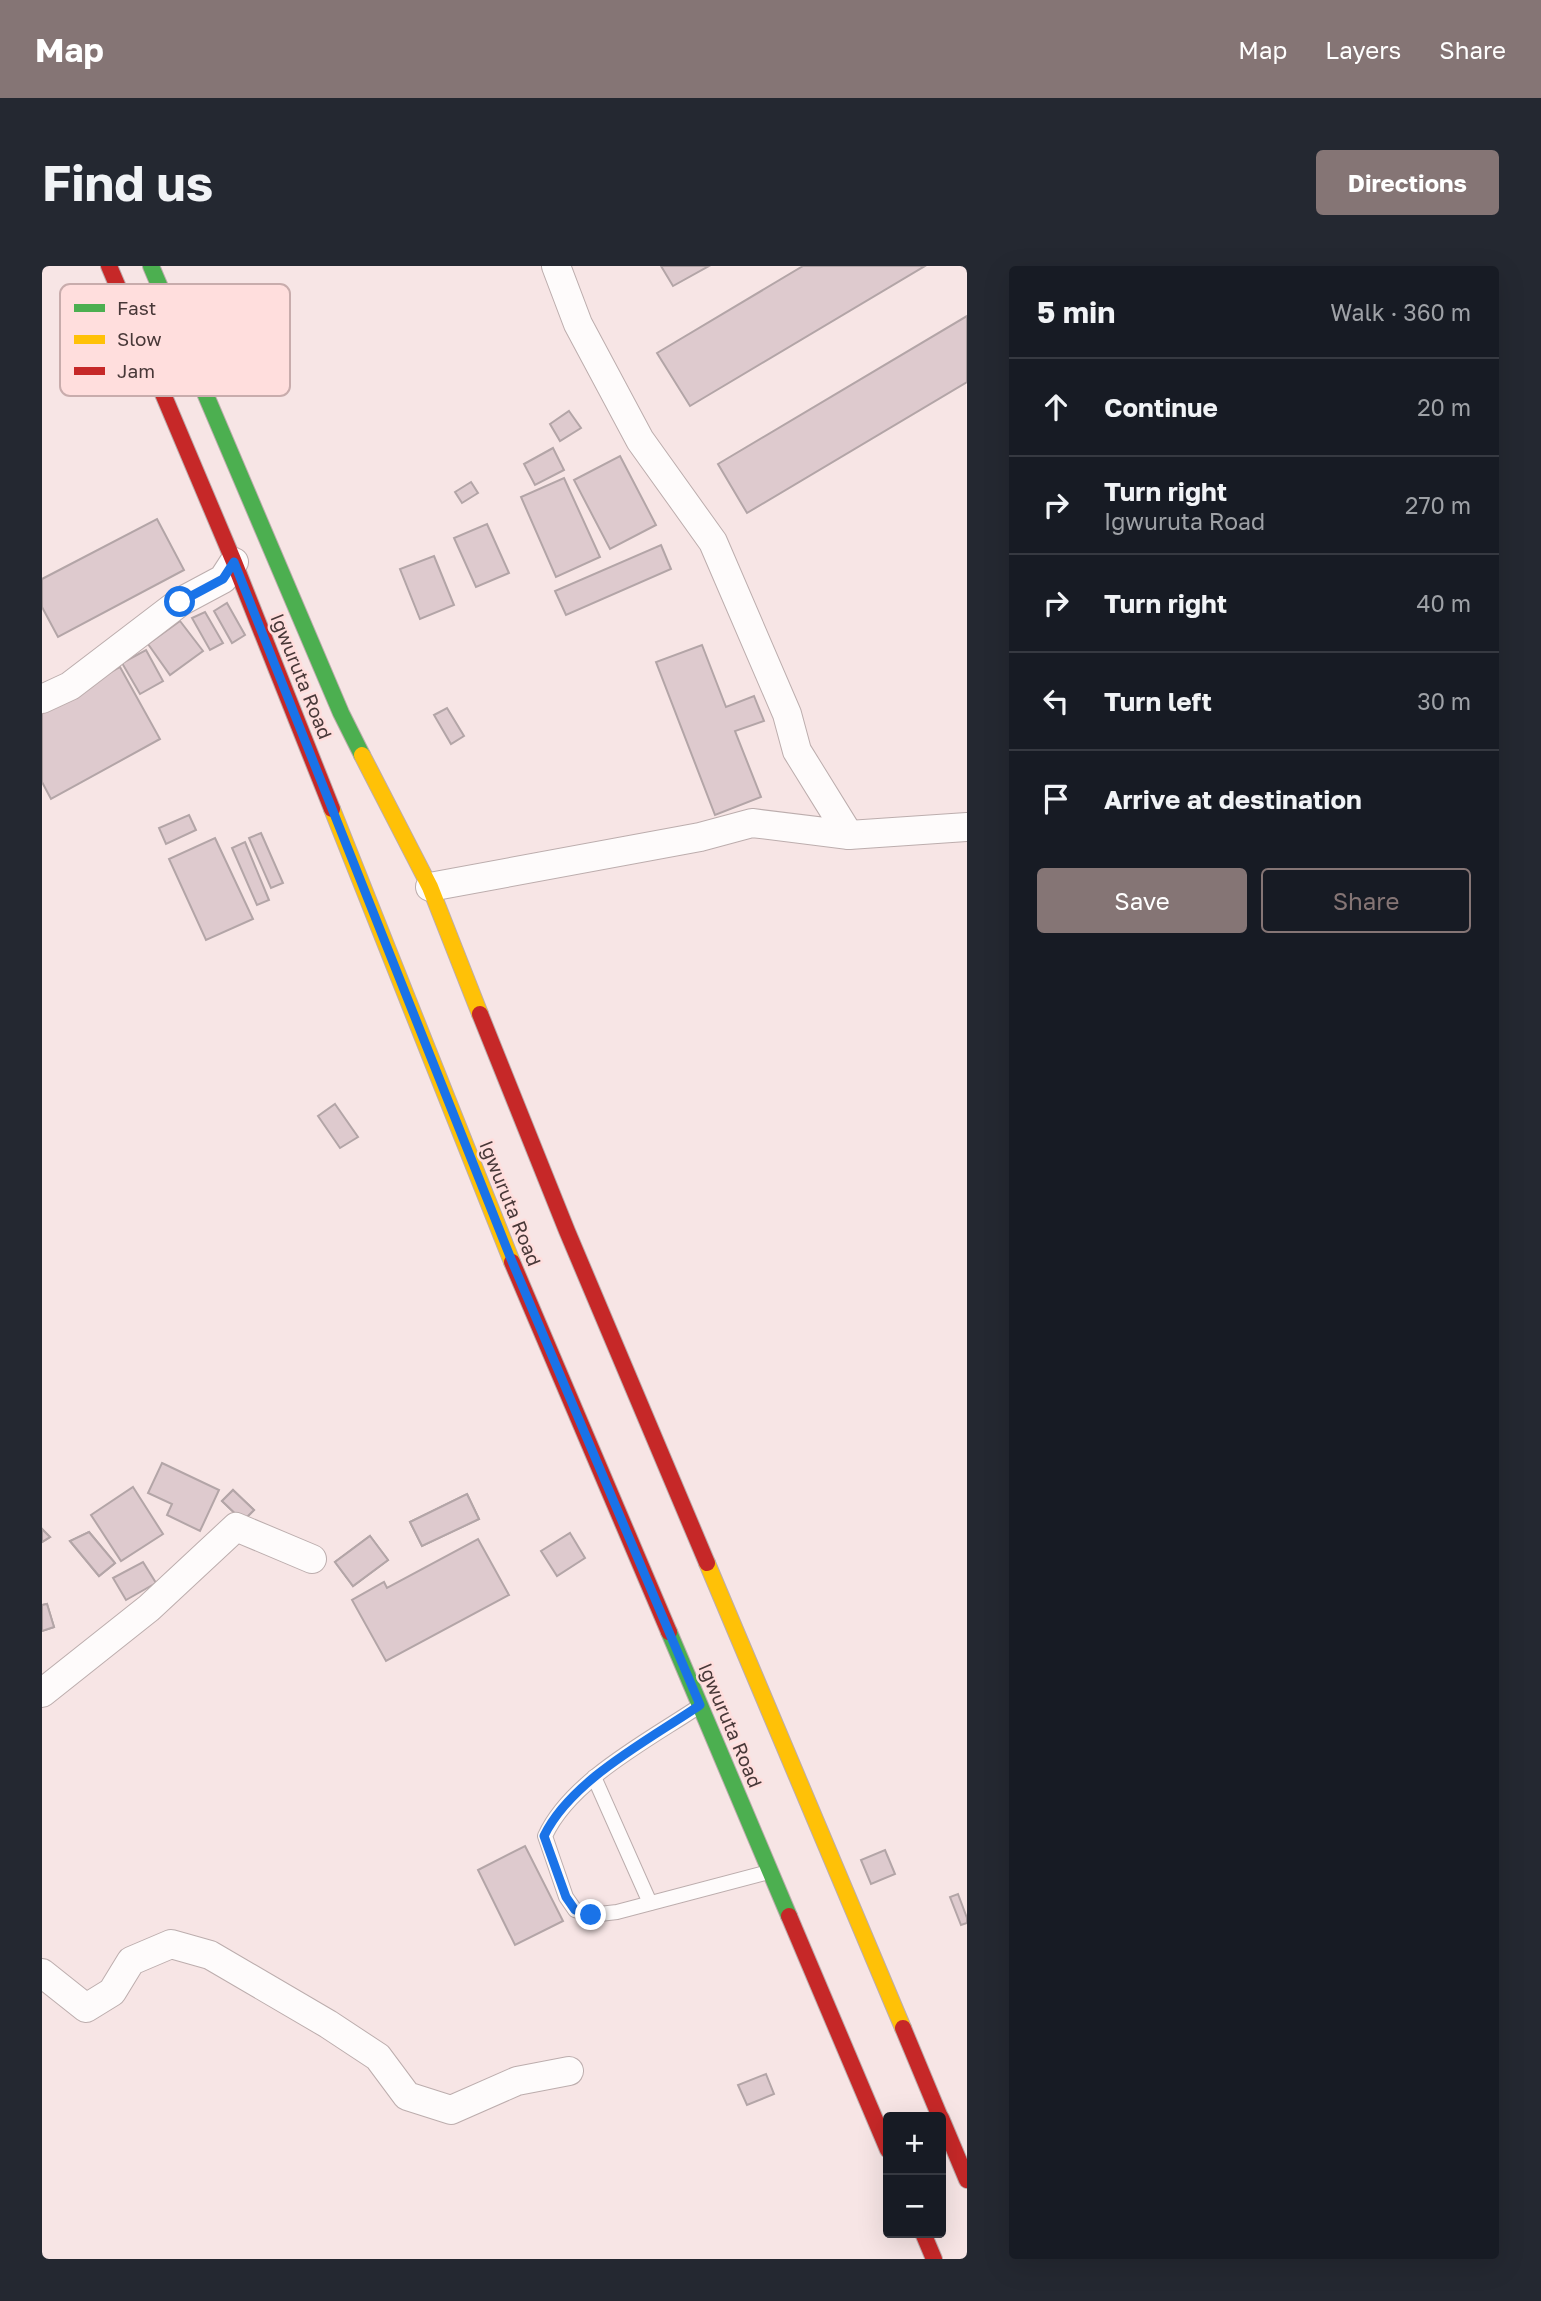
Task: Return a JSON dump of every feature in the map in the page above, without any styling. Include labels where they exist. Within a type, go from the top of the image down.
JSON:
[{"type":"main road","name":"Igwuruta Road","points":[[109,266],[117,284]]},
{"type":"main road","name":"Igwuruta Road","points":[[150,266],[158,284]]},
{"type":"main road","name":"Igwuruta Road","points":[[164,396],[234,562],[511,1259],[883,2138]]},
{"type":"main road","name":"Igwuruta Road","points":[[206,396],[341,713],[430,887],[567,1231],[938,2112]]},
{"type":"main road","name":"Igwuruta Road","points":[[946,2130],[967,2180]]},
{"type":"main road","points":[[925,2238],[934,2259]]},
{"type":"street","points":[[556,266],[578,324],[640,440],[713,542],[787,714],[797,751],[849,835]]},
{"type":"street","points":[[42,699],[70,686],[180,602],[223,579],[234,562]]},
{"type":"street","points":[[430,887],[700,837],[752,823],[849,835],[967,827]]},
{"type":"street","points":[[42,1693],[149,1608],[236,1527],[312,1559]]},
{"type":"street","points":[[42,1973],[86,2008],[112,1992],[131,1961],[171,1944],[210,1955],[328,2024],[378,2057],[407,2096],[451,2110],[517,2081],[569,2071]]},
{"type":"lane","points":[[700,1705],[584,1784],[553,1818],[544,1836],[566,1897],[575,1910],[591,1915],[617,1912],[770,1872]]},
{"type":"lane","points":[[594,1777],[650,1903]]},
{"type":"building","points":[[661,266],[709,266],[673,286]]},
{"type":"building","points":[[803,266],[925,266],[690,406],[657,353]]},
{"type":"building","points":[[967,316],[967,382],[747,513],[718,464]]},
{"type":"building","points":[[569,411],[581,428],[560,441],[550,424]]},
{"type":"building","points":[[553,448],[564,470],[535,485],[524,464]]},
{"type":"building","points":[[620,456],[656,525],[610,549],[574,480]]},
{"type":"building","points":[[564,478],[600,557],[556,577],[521,497]]},
{"type":"building","points":[[471,482],[478,493],[462,503],[455,492]]},
{"type":"building","points":[[157,519],[184,570],[58,637],[42,607],[42,579]]},
{"type":"building","points":[[487,524],[509,573],[476,587],[454,538]]},
{"type":"building","points":[[661,545],[671,569],[566,615],[555,591]]},
{"type":"building","points":[[434,556],[454,605],[420,619],[400,569]]},
{"type":"building","points":[[227,603],[245,635],[232,643],[214,611]]},
{"type":"building","points":[[205,612],[223,643],[210,650],[192,618]]},
{"type":"building","points":[[180,621],[203,651],[170,675],[148,644]]},
{"type":"building","points":[[702,645],[726,707],[754,696],[764,721],[735,731],[761,797],[715,815],[656,662]]},
{"type":"building","points":[[146,650],[163,681],[140,694],[122,663]]},
{"type":"building","points":[[120,667],[160,739],[51,799],[42,782],[42,711]]},
{"type":"building","points":[[447,708],[464,736],[451,744],[434,715]]},
{"type":"building","points":[[189,815],[196,830],[166,844],[159,828]]},
{"type":"building","points":[[261,833],[283,883],[271,888],[249,838]]},
{"type":"building","points":[[215,838],[253,919],[206,940],[169,859]]},
{"type":"building","points":[[245,842],[269,900],[257,905],[232,848]]},
{"type":"building","points":[[335,1104],[358,1137],[340,1148],[318,1116]]},
{"type":"building","points":[[162,1463],[219,1490],[200,1531],[167,1515],[172,1504],[148,1493]]},
{"type":"building","points":[[133,1487],[163,1534],[121,1561],[91,1515]]},
{"type":"building","points":[[233,1490],[254,1510],[243,1521],[222,1501]]},
{"type":"building","points":[[233,1490],[254,1510],[243,1521],[222,1501]]},
{"type":"building","points":[[467,1494],[479,1519],[422,1546],[410,1522]]},
{"type":"building","points":[[467,1494],[479,1519],[422,1546],[410,1522]]},
{"type":"building","points":[[42,1529],[50,1537],[42,1542]]},
{"type":"building","points":[[42,1529],[50,1537],[42,1542]]},
{"type":"building","points":[[89,1532],[115,1563],[99,1576],[70,1541]]},
{"type":"building","points":[[89,1532],[115,1563],[99,1576],[70,1541]]},
{"type":"building","points":[[570,1533],[585,1558],[557,1576],[541,1551]]},
{"type":"building","points":[[370,1536],[388,1560],[353,1586],[335,1562]]},
{"type":"building","points":[[370,1536],[388,1560],[353,1586],[335,1562]]},
{"type":"building","points":[[478,1539],[509,1595],[386,1661],[352,1600],[384,1582],[387,1588]]},
{"type":"building","points":[[143,1562],[156,1583],[126,1600],[113,1578]]},
{"type":"building","points":[[47,1604],[54,1627],[42,1631],[42,1605]]},
{"type":"building","points":[[47,1604],[54,1627],[42,1631],[42,1605]]},
{"type":"building","points":[[525,1846],[563,1921],[515,1945],[478,1870]]},
{"type":"building","points":[[885,1850],[895,1874],[871,1884],[861,1860]]},
{"type":"building","points":[[958,1894],[967,1918],[967,1923],[961,1925],[950,1897]]},
{"type":"building","points":[[766,2074],[774,2094],[747,2105],[738,2085]]},
{"type":"traffic: fast","points":[[151,266],[159,284]]},
{"type":"traffic: fast","points":[[206,396],[341,713],[362,755]]},
{"type":"traffic: fast","points":[[669,1632],[789,1916]]},
{"type":"traffic: slow","points":[[362,755],[430,887],[480,1014]]},
{"type":"traffic: slow","points":[[332,809],[512,1262]]},
{"type":"traffic: slow","points":[[707,1563],[903,2028]]},
{"type":"traffic: jam","points":[[109,266],[117,284]]},
{"type":"traffic: jam","points":[[164,396],[234,562],[332,809]]},
{"type":"traffic: jam","points":[[480,1014],[567,1231],[707,1563]]},
{"type":"traffic: jam","points":[[512,1262],[669,1632]]},
{"type":"traffic: jam","points":[[789,1916],[883,2138]]},
{"type":"traffic: jam","points":[[903,2028],[938,2112]]},
{"type":"traffic: jam","points":[[946,2130],[967,2180]]},
{"type":"traffic: jam","points":[[925,2238],[934,2259]]},
{"type":"route","points":[[180,602],[223,579],[234,562],[511,1259],[700,1705],[584,1784],[553,1818],[544,1836],[566,1897],[575,1910],[591,1915]]}]
